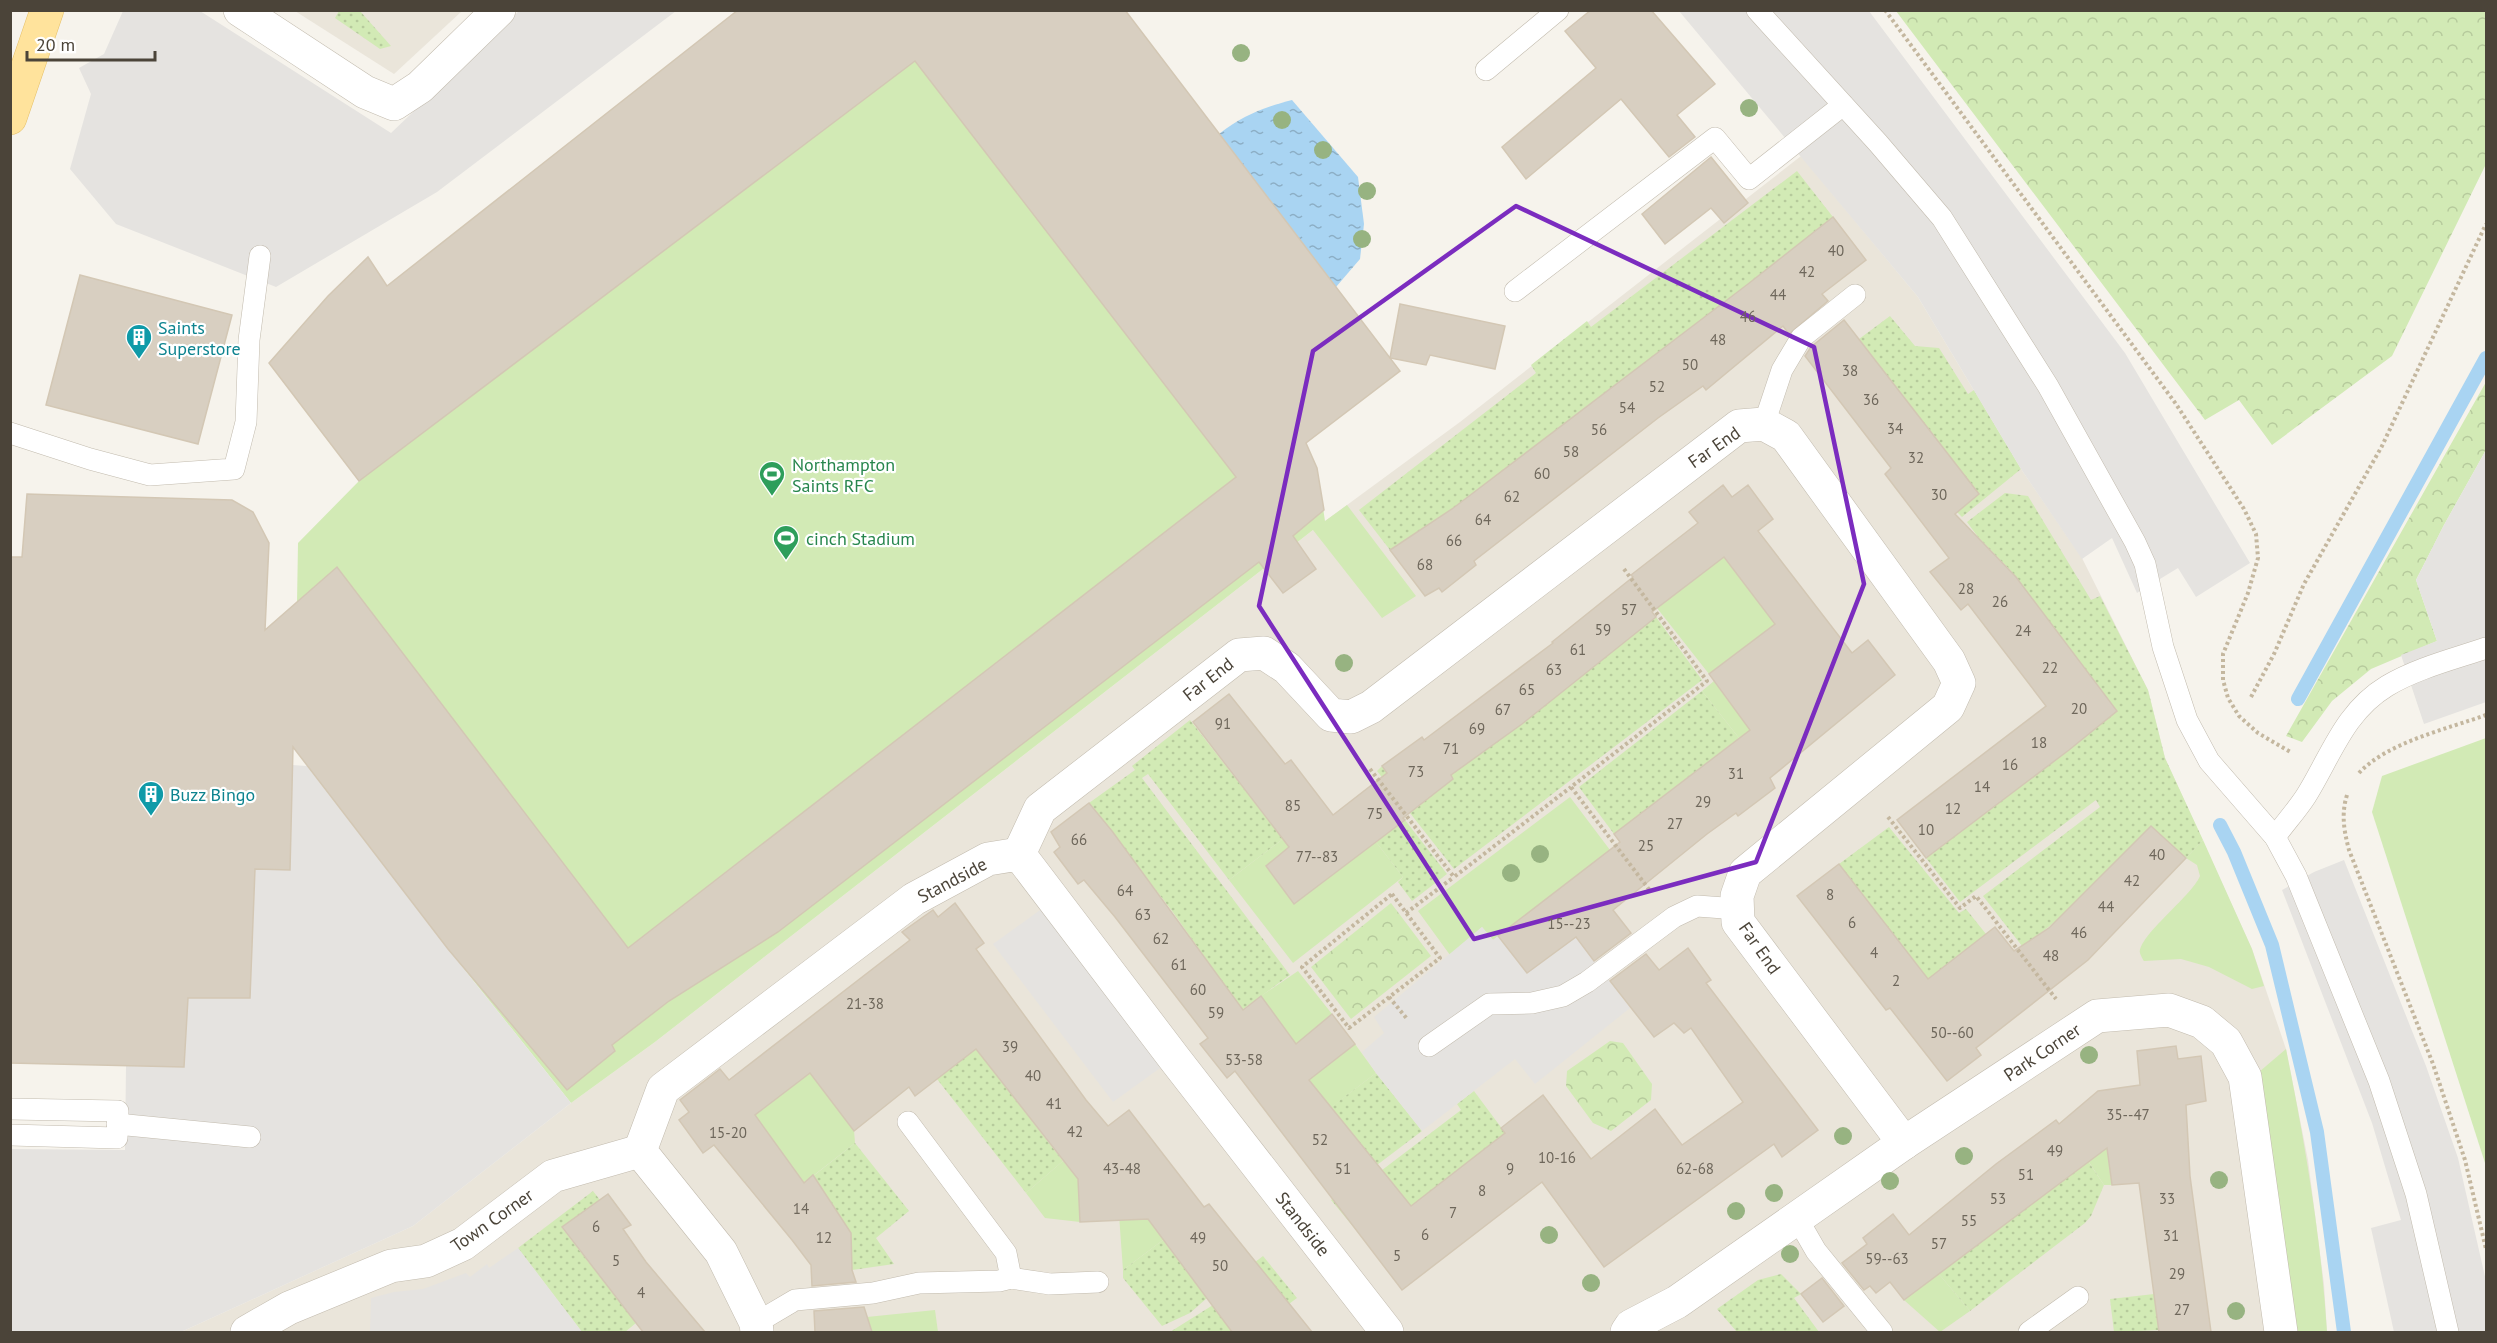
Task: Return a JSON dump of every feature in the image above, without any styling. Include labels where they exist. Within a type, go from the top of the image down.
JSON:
[{"type":"main road","points":[[10,118],[47,10]]},
{"type":"street","points":[[254,14],[365,92],[394,104],[420,87],[499,10]]},
{"type":"street","name":"Far End","points":[[1019,854],[1040,809],[1239,655],[1264,653],[1287,668],[1330,715],[1351,717],[1371,707],[1739,426],[1764,424],[1786,436],[1949,661],[1959,683],[1948,707],[1745,873],[1737,896],[1738,922],[1904,1143]]},
{"type":"street","name":"Standside","points":[[640,1151],[663,1089],[914,899],[987,859],[1019,854],[1173,1058],[1388,1332]]},
{"type":"street","name":"Park Corner","points":[[1627,1332],[1631,1326],[1677,1302],[1904,1143],[2097,1016],[2169,1010],[2202,1022],[2226,1042],[2245,1077],[2281,1332]]},
{"type":"street","points":[[640,1151],[721,1251],[757,1328]]},
{"type":"street","name":"Town Corner","points":[[247,1332],[289,1308],[391,1266],[426,1261],[463,1244],[553,1176],[640,1151]]},
{"type":"lane","points":[[1486,70],[1557,10]]},
{"type":"lane","points":[[1756,10],[1942,218],[1996,301],[2098,473],[2145,564],[2153,590],[2163,646],[2187,720],[2210,761],[2275,837],[2296,876],[2322,936],[2379,1081],[2416,1194],[2448,1332]]},
{"type":"lane","points":[[1515,291],[1714,138],[1749,179],[1843,105]]},
{"type":"lane","points":[[10,433],[90,459],[150,475],[234,468],[246,422],[249,340],[260,256]]},
{"type":"lane","points":[[1764,424],[1782,370],[1801,338],[1855,295]]},
{"type":"lane","points":[[2275,837],[2305,798],[2339,734],[2363,706],[2386,686],[2408,675],[2487,648]]},
{"type":"lane","points":[[1430,1046],[1489,1004],[1532,1003],[1563,996],[1587,982],[1674,917],[1697,906],[1738,909]]},
{"type":"lane","points":[[10,1109],[118,1111],[117,1138],[10,1135]]},
{"type":"lane","points":[[908,1122],[1006,1253],[1011,1278]]},
{"type":"lane","points":[[117,1124],[250,1137]]},
{"type":"lane","points":[[1797,1218],[1815,1251],[1882,1332]]},
{"type":"lane","points":[[757,1328],[795,1300],[873,1293],[919,1282],[999,1281],[1011,1278],[1050,1284],[1098,1282]]},
{"type":"lane","points":[[2029,1332],[2078,1297]]},
{"type":"path","points":[[1885,10],[2176,404],[2244,509],[2256,534],[2258,558],[2248,593],[2223,654],[2223,680],[2228,698],[2239,716],[2258,734],[2298,756]]},
{"type":"path","points":[[2251,697],[2274,654],[2304,584],[2382,446],[2487,224]]},
{"type":"path","points":[[1406,913],[1707,681],[1624,569]]},
{"type":"path","points":[[2352,781],[2364,768],[2400,746],[2487,715]]},
{"type":"path","points":[[1370,769],[1455,877]]},
{"type":"path","points":[[1571,787],[1647,887],[1674,917]]},
{"type":"path","points":[[2349,789],[2344,804],[2343,829],[2349,850],[2433,1064],[2465,1160],[2487,1249]]},
{"type":"path","points":[[1888,817],[1960,908],[1976,896],[2059,1003]]},
{"type":"path","points":[[1392,894],[1406,913],[1440,958],[1348,1029],[1302,967],[1392,894]]},
{"type":"highlighted area","points":[[1516,206],[1814,347],[1864,584],[1756,862],[1474,939],[1259,606],[1313,351]]},
{"type":"shaded area","points":[[123,11],[200,11],[391,133],[519,11],[676,11],[437,192],[276,287],[116,224],[70,169],[91,94],[79,68],[104,54]]},
{"type":"shaded area","points":[[295,11],[462,11],[394,74]]},
{"type":"shaded area","points":[[1679,11],[1869,11],[2125,353],[2250,563],[2196,597],[2178,568],[2137,593],[2112,538],[2082,559],[2021,469],[1918,297]]},
{"type":"shaded area","points":[[1801,156],[1918,297],[2021,469],[2082,558],[2148,690],[2165,758],[2252,949],[2286,1049],[2308,1160],[2324,1284],[2327,1332],[181,1332],[413,1226],[571,1103],[655,1042],[1313,530],[1460,422]]},
{"type":"shaded area","points":[[2486,450],[2486,702],[2424,724],[2401,655],[2437,641],[2416,580]]},
{"type":"shaded area","points":[[292,765],[307,766],[448,949],[571,1103],[413,1226],[181,1332],[11,1332],[11,1149],[125,1150],[126,1066],[184,1067],[188,998],[250,998],[255,869],[290,870]]},
{"type":"shaded area","points":[[2344,860],[2426,1066],[2458,1158],[2486,1281],[2486,1332],[2394,1332],[2371,1228],[2401,1220],[2372,1123],[2282,890],[2314,872]]},
{"type":"shaded area","points":[[1054,900],[1174,1058],[1113,1102],[993,944]]},
{"type":"shaded area","points":[[1482,927],[1493,940],[1498,936],[1527,973],[1576,936],[1630,1008],[1535,1084],[1515,1059],[1422,1131],[1362,1052],[1384,1033],[1374,1017]]},
{"type":"shaded area","points":[[518,1248],[582,1332],[370,1332],[371,1298],[394,1292],[423,1289],[466,1273],[470,1277],[487,1264],[489,1268]]},
{"type":"green space","points":[[339,11],[360,11],[391,46],[380,49],[335,18]]},
{"type":"green space","name":"cinch Stadium","points":[[738,11],[1125,11],[1400,371],[1334,421],[1296,421],[1317,468],[1325,521],[1347,505],[1416,596],[1382,618],[1313,530],[655,1042],[571,1103],[448,949],[307,766],[332,747],[297,603],[298,543],[359,481],[269,363],[328,296],[387,286]]},
{"type":"green space","points":[[1896,11],[2486,11],[2486,164],[2392,356],[2272,445],[2239,400],[2205,420]]},
{"type":"green space","points":[[1797,171],[1833,217],[1452,509],[1390,550],[1359,510],[1536,373],[1531,365],[1587,321],[1591,327]]},
{"type":"green space","points":[[1890,316],[1915,346],[1939,348],[1968,394],[1974,390],[2021,469],[1962,517],[1957,512],[1979,494],[1859,339]]},
{"type":"green space","points":[[2486,382],[2486,450],[2416,580],[2437,641],[2371,669],[2332,701],[2302,742],[2286,736]]},
{"type":"green space","points":[[2005,493],[2028,496],[2091,600],[2100,596],[2148,690],[2165,758],[2203,840],[2186,858],[2151,826],[2074,905],[2022,946],[1983,896],[2100,807],[2096,800],[1960,902],[1926,858],[2117,711],[2011,571],[1978,537],[1967,522]]},
{"type":"green space","points":[[1724,557],[1818,680],[1739,738],[1702,691],[1714,681],[1726,698],[1752,679],[1735,654],[1709,674],[1657,608]]},
{"type":"green space","points":[[1656,617],[1702,680],[1454,869],[1377,771],[1382,766],[1415,809],[1453,779],[1451,775]]},
{"type":"green space","points":[[1702,691],[1739,738],[1614,834],[1579,787]]},
{"type":"green space","points":[[1190,720],[1283,839],[1229,880],[1148,774],[1142,778],[1290,975],[1242,1010],[1172,911],[1089,803],[1135,770],[1132,766]]},
{"type":"green space","points":[[2486,738],[2486,1166],[2372,812],[2382,776]]},
{"type":"green space","points":[[1570,797],[1610,850],[1493,940],[1482,927],[1450,955],[1418,911]]},
{"type":"green space","points":[[1405,820],[1447,874],[1412,901],[1398,882],[1403,877],[1376,842]]},
{"type":"green space","points":[[1889,827],[1959,913],[1966,909],[1986,934],[1928,979],[1839,864]]},
{"type":"green space","points":[[1283,839],[1289,847],[1266,866],[1294,904],[1376,842],[1403,877],[1293,963],[1229,880]]},
{"type":"green space","points":[[2203,840],[2252,949],[2264,986],[2252,989],[2209,967],[2181,959],[2144,961],[2140,955],[2147,937],[2195,885],[2200,876],[2197,865],[2186,858]]},
{"type":"green space","points":[[1391,903],[1431,956],[1351,1019],[1311,967]]},
{"type":"green space","points":[[1298,971],[1332,1014],[1319,1025],[1355,1044],[1376,1073],[1321,1115],[1268,1047],[1287,1032],[1261,996]]},
{"type":"green space","points":[[937,976],[976,1049],[934,1081],[904,1040],[884,1055],[909,1087],[854,1130],[855,1143],[804,1183],[755,1115]]},
{"type":"green space","points":[[1610,1041],[1623,1043],[1652,1084],[1651,1100],[1611,1131],[1593,1123],[1566,1086],[1567,1071]]},
{"type":"green space","points":[[976,1049],[1063,1161],[1026,1193],[937,1079]]},
{"type":"green space","points":[[2286,1049],[2311,1190],[2321,1261],[2327,1332],[2296,1332],[2259,1072]]},
{"type":"green space","points":[[1376,1073],[1422,1131],[1377,1165],[1331,1107]]},
{"type":"green space","points":[[1474,1091],[1506,1134],[1365,1241],[1331,1200],[1360,1178],[1365,1183],[1461,1110],[1457,1104]]},
{"type":"green space","points":[[2143,1134],[2149,1182],[2136,1183],[2133,1163],[2109,1166],[2112,1185],[2104,1185],[2085,1156],[2110,1138]]},
{"type":"green space","points":[[855,1143],[909,1211],[876,1238],[894,1264],[852,1270],[852,1263],[812,1177]]},
{"type":"green space","points":[[1063,1161],[1090,1193],[1115,1175],[1171,1234],[1123,1270],[1118,1201],[1079,1203],[1080,1222],[1045,1218],[1026,1193]]},
{"type":"green space","points":[[2088,1161],[2104,1185],[2091,1216],[2085,1223],[1970,1311],[1938,1273]]},
{"type":"green space","points":[[593,1191],[600,1200],[562,1228],[636,1323],[625,1332],[582,1332],[518,1248]]},
{"type":"green space","points":[[1163,1240],[1207,1298],[1190,1313],[1162,1326],[1123,1278],[1123,1270]]},
{"type":"green space","points":[[1263,1256],[1297,1298],[1251,1332],[1170,1332],[1213,1305],[1237,1276]]},
{"type":"green space","points":[[1938,1273],[1970,1311],[1940,1332],[1904,1300]]},
{"type":"green space","points":[[1781,1274],[1801,1294],[1794,1298],[1819,1332],[1737,1332],[1717,1309],[1758,1280]]},
{"type":"green space","points":[[2154,1294],[2159,1330],[2114,1332],[2110,1299]]},
{"type":"green space","points":[[935,1310],[938,1332],[867,1332],[867,1317]]},
{"type":"water","points":[[1292,100],[1358,177],[1364,224],[1360,259],[1336,287],[1219,134],[1254,113]]},
{"type":"building","points":[[738,10],[1125,10],[1400,371],[1306,443],[1317,468],[1324,510],[1293,536],[1316,569],[1283,593],[1259,562],[778,932],[669,1001],[612,1045],[615,1051],[567,1090],[448,949],[293,747],[290,870],[255,869],[250,998],[188,998],[184,1067],[10,1063],[10,557],[22,557],[27,494],[232,500],[253,512],[269,543],[265,630],[337,567],[628,948],[1236,477],[915,61],[359,481],[269,363],[328,296],[368,257],[387,286]]},
{"type":"building","points":[[1591,10],[1651,10],[1715,84],[1677,115],[1695,137],[1669,157],[1621,99],[1526,179],[1502,147],[1596,68],[1565,31]]},
{"type":"building","points":[[1711,157],[1748,203],[1724,223],[1711,208],[1665,244],[1642,214]]},
{"type":"building","points":[[1833,217],[1866,260],[1822,294],[1828,301],[1789,334],[1783,326],[1706,390],[1703,386],[1658,418],[1474,561],[1476,565],[1442,592],[1439,588],[1425,596],[1390,550],[1452,509]]},
{"type":"building","name":"Saints Superstore","points":[[80,275],[232,315],[198,444],[46,405]]},
{"type":"building","points":[[1400,304],[1505,326],[1495,369],[1430,355],[1426,365],[1390,358]]},
{"type":"building","points":[[1844,320],[1979,494],[1955,514],[2016,577],[2117,711],[1926,858],[1897,820],[2046,706],[1968,604],[1961,610],[1930,572],[1949,558],[1885,474],[1891,468],[1805,356],[1811,347]]},
{"type":"building","points":[[1723,485],[1732,497],[1748,485],[1773,519],[1758,531],[1852,653],[1868,640],[1895,675],[1770,778],[1775,788],[1738,816],[1736,813],[1707,834],[1613,910],[1631,933],[1594,961],[1576,937],[1527,973],[1498,936],[1620,842],[1614,834],[1750,730],[1709,674],[1775,624],[1724,557],[1652,612],[1656,617],[1522,724],[1451,775],[1453,779],[1403,818],[1405,820],[1294,904],[1266,866],[1289,847],[1193,722],[1229,694],[1285,764],[1291,760],[1333,815],[1387,773],[1382,766],[1422,737],[1424,740],[1553,643],[1633,577],[1631,575],[1698,523],[1689,512]]},
{"type":"building","points":[[1089,803],[1243,1010],[1261,996],[1296,1044],[1332,1014],[1355,1044],[1309,1080],[1411,1206],[1505,1133],[1501,1128],[1543,1095],[1591,1159],[1655,1109],[1682,1145],[1743,1102],[1691,1028],[1684,1033],[1674,1023],[1654,1037],[1610,981],[1646,954],[1659,970],[1688,948],[1711,980],[1706,983],[1818,1130],[1782,1157],[1774,1144],[1604,1267],[1542,1182],[1402,1290],[1235,1071],[1227,1078],[1200,1044],[1208,1038],[1115,917],[1084,880],[1078,884],[1054,852],[1060,847],[1051,832]]},
{"type":"building","points":[[2151,826],[2186,858],[2088,960],[1976,1048],[1981,1055],[1947,1081],[1890,1008],[1886,1010],[1797,896],[1839,864],[1928,979],[1995,927],[2014,951],[2049,928]]},
{"type":"building","points":[[955,903],[984,943],[976,949],[1086,1100],[1108,1126],[1129,1110],[1204,1207],[1209,1204],[1312,1332],[1232,1332],[1148,1219],[1080,1222],[1078,1179],[976,1049],[915,1096],[909,1087],[854,1131],[810,1073],[755,1115],[804,1183],[813,1175],[851,1233],[852,1270],[856,1282],[812,1286],[811,1265],[792,1240],[714,1145],[703,1153],[679,1120],[689,1112],[680,1100],[720,1069],[729,1080],[910,940],[902,932],[933,910],[938,917]]},
{"type":"building","points":[[2176,1046],[2178,1059],[2201,1056],[2206,1101],[2186,1105],[2190,1176],[2211,1332],[2159,1332],[2139,1183],[2112,1185],[2107,1148],[1904,1300],[1890,1282],[1876,1293],[1870,1286],[1864,1290],[1842,1263],[1867,1244],[1863,1238],[1893,1214],[1909,1235],[1996,1164],[2056,1120],[2059,1124],[2098,1091],[2140,1085],[2137,1051]]},
{"type":"building","points":[[608,1194],[631,1225],[623,1229],[646,1262],[705,1332],[643,1332],[562,1227]]},
{"type":"building","points":[[1822,1278],[1844,1306],[1823,1322],[1801,1294]]},
{"type":"building","points":[[864,1307],[872,1332],[815,1332],[814,1311]]},
{"type":"waterway","points":[[2298,699],[2486,358]]},
{"type":"waterway","points":[[2220,825],[2234,852],[2272,945],[2317,1132],[2344,1332]]},
{"type":"place","name":"Saints Superstore","points":[[139,360]]},
{"type":"place","name":"Northampton Saints RFC","points":[[772,497]]},
{"type":"place","name":"cinch Stadium","points":[[786,561]]},
{"type":"place","name":"Buzz Bingo","points":[[151,817]]}]
